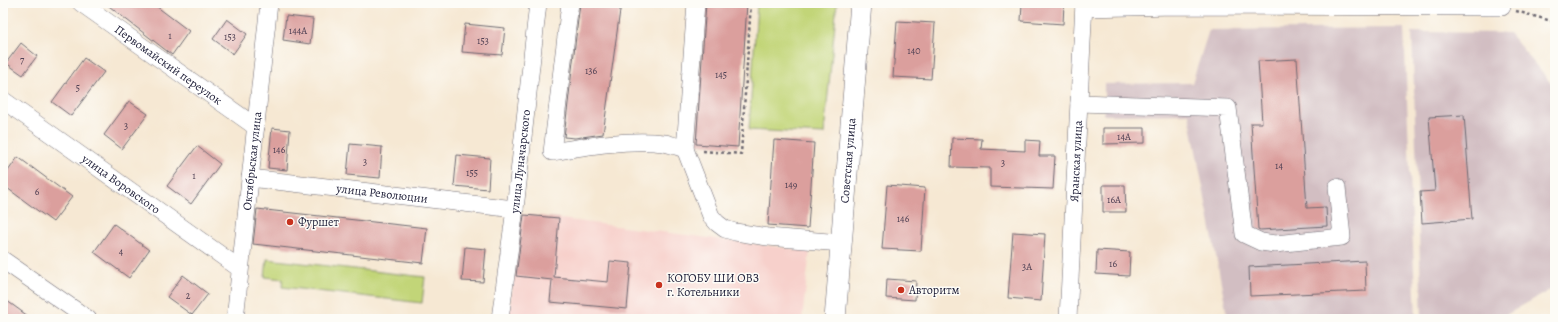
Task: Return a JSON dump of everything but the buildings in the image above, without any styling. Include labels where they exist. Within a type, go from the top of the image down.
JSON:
[{"type":"main road","name":"Советская улица","points":[[834,319],[861,3]]},
{"type":"street","name":"Первомайский переулок","points":[[81,3],[256,126]]},
{"type":"street","name":"Октябрьская улица","points":[[235,319],[269,3]]},
{"type":"street","name":"улица Луначарского","points":[[500,319],[515,209],[538,3]]},
{"type":"street","points":[[570,3],[552,152],[583,146],[618,143],[665,143],[685,149]]},
{"type":"street","points":[[696,3],[685,149],[711,216],[717,223],[726,229],[735,232],[768,237],[841,243]]},
{"type":"street","points":[[1084,5],[1502,5]]},
{"type":"street","name":"Яранская улица","points":[[1068,319],[1084,5]]},
{"type":"street","name":"улица Воровского","points":[[3,100],[240,268]]},
{"type":"street","points":[[1079,103],[1228,108],[1244,234],[1261,242],[1275,244],[1342,237],[1337,187]]},
{"type":"street","name":"улица Революции","points":[[250,178],[515,209]]},
{"type":"street","points":[[3,260],[88,319]]},
{"type":"path","points":[[685,149],[741,154],[751,3]]},
{"type":"path","points":[[1502,5],[1555,22]]},
{"type":"shaded area","points":[[1404,28],[1416,319],[1228,319],[1189,114],[1104,115],[1104,84],[1192,83],[1209,30]]},
{"type":"shaded area","points":[[1412,32],[1509,33],[1555,88],[1555,287],[1499,319],[1422,319]]},
{"type":"shaded area","name":"КОГОБУ ШИ ОВЗ г. Котельники","points":[[522,214],[810,251],[802,319],[508,319]]},
{"type":"green space","points":[[757,3],[837,3],[824,134],[749,130]]},
{"type":"green space","points":[[267,259],[425,277],[422,303],[282,287],[283,279],[265,277]]},
{"type":"place","name":"Фуршет","points":[[290,222]]},
{"type":"place","name":"КОГОБУ ШИ ОВЗ г. Котельники","points":[[659,285]]},
{"type":"place","name":"Авторитм","points":[[901,290]]}]
